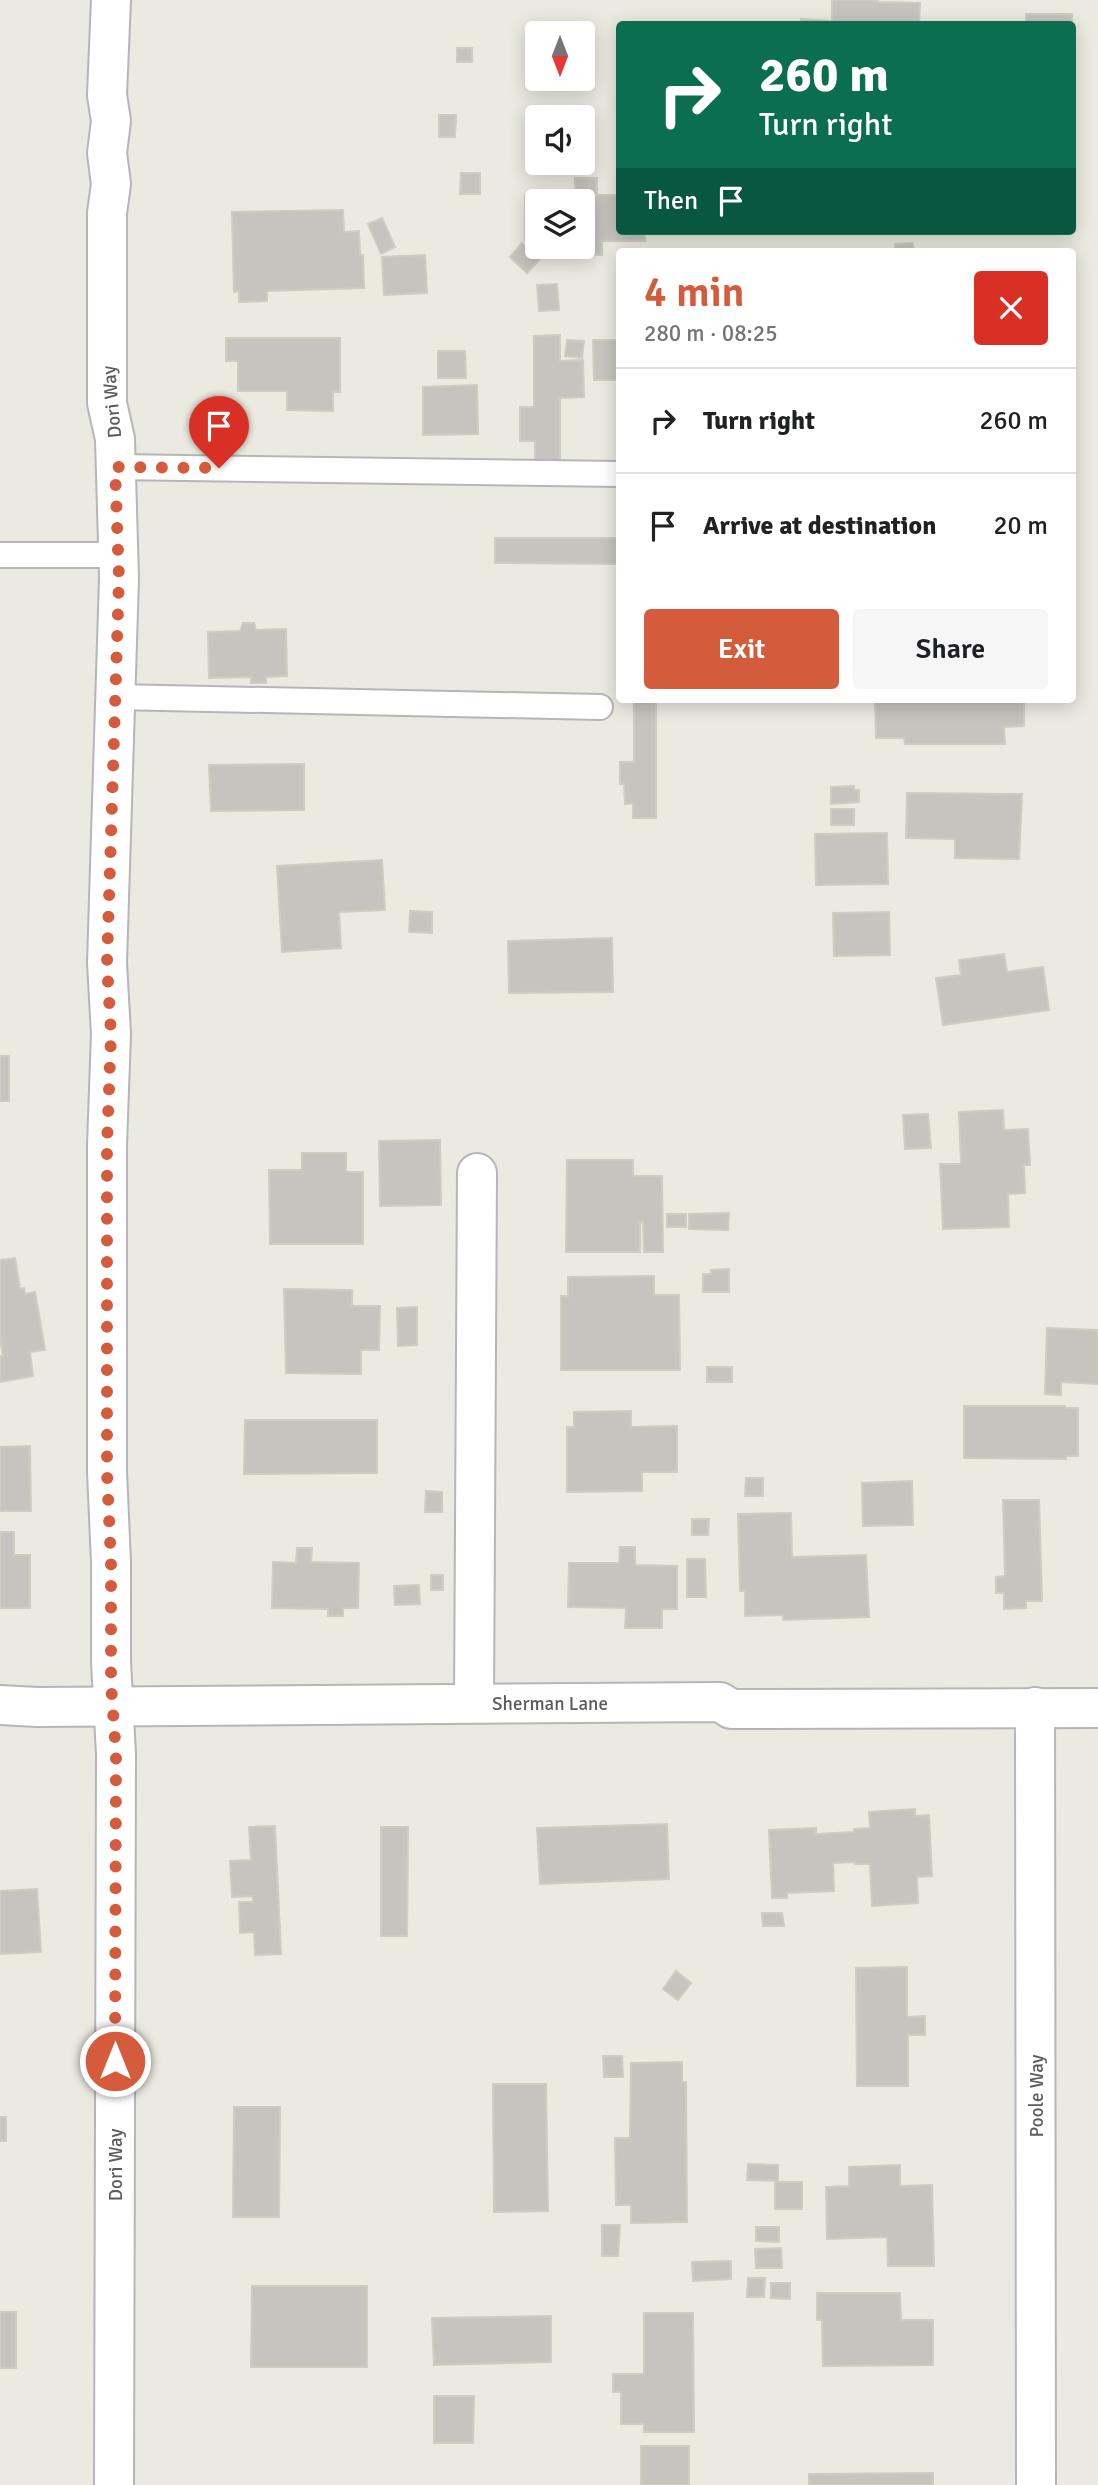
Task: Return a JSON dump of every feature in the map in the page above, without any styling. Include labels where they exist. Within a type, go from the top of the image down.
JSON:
[{"type":"street","name":"Dori Way","points":[[111,0],[107,95],[111,121],[107,153],[111,184],[107,213],[107,403],[115,439],[118,555],[107,963],[111,1034],[107,1145],[107,1472],[112,1706],[116,1754],[114,2485]]},
{"type":"street","points":[[474,1703],[477,1172]]},
{"type":"street","name":"Sherman Lane","points":[[0,1705],[37,1707],[720,1702],[731,1709],[1098,1708]]},
{"type":"street","name":"Poole Way","points":[[1035,1707],[1036,2485]]},
{"type":"lane","points":[[115,467],[616,474]]},
{"type":"lane","points":[[0,555],[118,555]]},
{"type":"lane","points":[[115,697],[600,707]]},
{"type":"building","points":[[832,0],[920,3],[919,21],[832,21]]},
{"type":"building","points":[[1026,14],[1072,14],[1072,21],[1026,21]]},
{"type":"building","points":[[801,19],[832,21],[801,21]]},
{"type":"building","points":[[457,48],[472,48],[472,62],[457,62]]},
{"type":"building","points":[[439,115],[456,115],[455,137],[439,137]]},
{"type":"building","points":[[461,173],[480,173],[480,194],[460,194]]},
{"type":"building","points":[[575,178],[597,178],[597,195],[616,195],[616,235],[645,235],[645,241],[602,241],[602,255],[595,255],[595,189],[575,189]]},
{"type":"building","points":[[343,210],[344,232],[359,231],[364,288],[267,291],[267,301],[239,302],[239,291],[234,292],[232,212]]},
{"type":"building","points":[[382,218],[395,247],[381,254],[368,224]]},
{"type":"building","points":[[522,243],[525,246],[525,259],[540,259],[527,273],[510,257]]},
{"type":"building","points":[[913,243],[914,248],[895,248],[895,244]]},
{"type":"building","points":[[425,255],[427,293],[384,295],[382,257]]},
{"type":"building","points":[[557,284],[559,310],[539,311],[537,285]]},
{"type":"building","points":[[560,335],[560,361],[583,360],[584,397],[560,398],[560,462],[535,462],[535,441],[520,441],[520,407],[534,407],[534,336]]},
{"type":"building","points":[[226,338],[340,338],[340,392],[333,392],[333,411],[287,410],[287,391],[238,391],[238,361],[226,361]]},
{"type":"building","points":[[567,340],[584,341],[582,358],[565,356]]},
{"type":"building","points":[[593,340],[616,340],[616,380],[594,380]]},
{"type":"building","points":[[438,351],[465,351],[466,378],[438,378]]},
{"type":"building","points":[[477,385],[478,434],[423,435],[423,387]]},
{"type":"building","points":[[495,538],[616,538],[616,564],[495,563]]},
{"type":"building","points":[[243,623],[254,623],[256,630],[286,629],[287,676],[266,677],[266,683],[251,683],[251,677],[209,678],[208,632],[240,631]]},
{"type":"building","points":[[634,703],[656,703],[656,818],[633,818],[633,803],[625,804],[624,784],[620,784],[620,762],[634,762]]},
{"type":"building","points":[[875,703],[1024,703],[1024,726],[1004,727],[1005,744],[905,744],[904,738],[876,738]]},
{"type":"building","points":[[304,764],[304,810],[211,811],[209,765]]},
{"type":"building","points":[[854,786],[854,790],[859,790],[859,802],[831,804],[831,787]]},
{"type":"building","points":[[907,793],[1022,794],[1019,859],[955,858],[955,839],[906,838]]},
{"type":"building","points":[[831,809],[854,809],[854,825],[831,825]]},
{"type":"building","points":[[887,833],[888,884],[816,885],[815,834]]},
{"type":"building","points":[[382,860],[385,910],[339,912],[341,948],[282,952],[277,866]]},
{"type":"building","points":[[410,911],[432,912],[432,933],[409,932]]},
{"type":"building","points":[[889,912],[890,955],[834,956],[833,913]]},
{"type":"building","points":[[612,938],[613,992],[509,993],[508,941]]},
{"type":"building","points":[[1004,954],[1007,972],[1043,967],[1049,1010],[943,1025],[936,978],[961,975],[959,960]]},
{"type":"building","points":[[0,1056],[9,1056],[9,1101],[0,1101]]},
{"type":"building","points":[[1003,1110],[1004,1130],[1028,1129],[1030,1165],[1024,1165],[1025,1193],[1008,1194],[1009,1227],[943,1229],[940,1164],[961,1164],[959,1112]]},
{"type":"building","points":[[928,1114],[931,1148],[905,1149],[903,1115]]},
{"type":"building","points":[[440,1140],[441,1205],[380,1206],[379,1141]]},
{"type":"building","points":[[302,1153],[346,1153],[346,1172],[363,1172],[363,1244],[270,1244],[269,1170],[302,1170]]},
{"type":"building","points":[[567,1160],[633,1160],[633,1176],[662,1176],[663,1252],[644,1252],[643,1222],[640,1222],[640,1252],[566,1252]]},
{"type":"building","points":[[729,1213],[728,1230],[689,1229],[689,1214]]},
{"type":"building","points":[[667,1214],[686,1214],[686,1227],[667,1227]]},
{"type":"building","points":[[15,1258],[20,1289],[24,1288],[25,1294],[35,1292],[45,1350],[30,1352],[33,1376],[0,1382],[0,1356],[3,1356],[0,1339],[0,1260]]},
{"type":"building","points":[[729,1269],[729,1292],[703,1292],[703,1274],[711,1274],[711,1270]]},
{"type":"building","points":[[654,1276],[654,1295],[679,1295],[680,1370],[561,1370],[561,1296],[568,1296],[568,1277]]},
{"type":"building","points":[[284,1289],[352,1290],[352,1306],[380,1306],[379,1350],[361,1350],[361,1374],[286,1373]]},
{"type":"building","points":[[417,1307],[417,1345],[398,1346],[397,1308]]},
{"type":"building","points":[[1047,1328],[1098,1330],[1098,1384],[1061,1382],[1061,1395],[1045,1394]]},
{"type":"building","points":[[707,1367],[732,1367],[732,1382],[707,1382]]},
{"type":"building","points":[[964,1406],[1078,1408],[1078,1456],[1066,1456],[1066,1459],[964,1458]]},
{"type":"building","points":[[631,1411],[631,1427],[677,1426],[677,1472],[642,1472],[642,1491],[567,1492],[567,1427],[574,1427],[574,1412]]},
{"type":"building","points":[[245,1420],[377,1420],[377,1473],[244,1474]]},
{"type":"building","points":[[30,1446],[31,1511],[0,1511],[0,1447]]},
{"type":"building","points":[[746,1478],[763,1478],[763,1496],[745,1496]]},
{"type":"building","points":[[912,1481],[913,1525],[863,1526],[862,1483]]},
{"type":"building","points":[[426,1491],[442,1492],[442,1512],[425,1512]]},
{"type":"building","points":[[1003,1500],[1039,1500],[1042,1601],[1026,1601],[1026,1608],[1004,1609],[1004,1593],[996,1593],[996,1577],[1005,1576]]},
{"type":"building","points":[[791,1513],[792,1557],[866,1555],[869,1617],[783,1620],[783,1615],[745,1616],[745,1591],[740,1591],[738,1514]]},
{"type":"building","points":[[692,1519],[709,1519],[708,1535],[692,1535]]},
{"type":"building","points":[[0,1532],[14,1532],[14,1555],[30,1555],[30,1608],[0,1608]]},
{"type":"building","points":[[620,1547],[635,1547],[635,1565],[677,1566],[677,1609],[662,1609],[662,1628],[625,1628],[626,1608],[568,1607],[569,1563],[619,1563]]},
{"type":"building","points":[[297,1548],[312,1548],[311,1562],[359,1563],[358,1608],[343,1608],[343,1616],[328,1616],[328,1609],[272,1608],[273,1562],[296,1563]]},
{"type":"building","points":[[687,1559],[705,1559],[706,1597],[687,1597]]},
{"type":"building","points":[[431,1575],[443,1575],[443,1590],[431,1590]]},
{"type":"building","points":[[419,1585],[420,1604],[395,1605],[394,1586]]},
{"type":"building","points":[[915,1809],[915,1816],[929,1815],[932,1876],[917,1877],[918,1903],[872,1906],[870,1864],[855,1862],[833,1863],[834,1891],[787,1893],[787,1898],[772,1898],[769,1830],[816,1828],[816,1834],[854,1832],[854,1829],[870,1828],[869,1812]]},
{"type":"building","points":[[667,1824],[669,1879],[540,1884],[537,1828]]},
{"type":"building","points":[[275,1826],[281,1954],[255,1955],[254,1932],[240,1933],[239,1902],[253,1902],[253,1896],[232,1897],[230,1861],[251,1860],[249,1827]]},
{"type":"building","points":[[381,1827],[408,1827],[407,1936],[381,1936]]},
{"type":"building","points":[[37,1889],[41,1952],[0,1954],[0,1891]]},
{"type":"building","points":[[762,1913],[782,1913],[784,1926],[763,1926]]},
{"type":"building","points":[[907,1967],[907,2017],[925,2016],[925,2035],[908,2035],[908,2086],[857,2086],[856,1968]]},
{"type":"building","points":[[676,1971],[691,1983],[678,2000],[663,1989]]},
{"type":"building","points":[[603,2056],[622,2056],[623,2077],[604,2077]]},
{"type":"building","points":[[682,2062],[682,2082],[686,2082],[687,2222],[631,2223],[631,2205],[616,2205],[615,2138],[630,2138],[631,2063]]},
{"type":"building","points":[[493,2084],[546,2084],[548,2211],[494,2212]]},
{"type":"building","points":[[234,2107],[280,2107],[279,2217],[233,2217]]},
{"type":"building","points":[[0,2117],[6,2117],[6,2141],[0,2141]]},
{"type":"building","points":[[748,2164],[778,2165],[778,2181],[747,2180]]},
{"type":"building","points":[[900,2165],[900,2186],[932,2185],[934,2266],[888,2266],[887,2237],[827,2239],[826,2187],[849,2186],[849,2167]]},
{"type":"building","points":[[775,2182],[802,2182],[802,2209],[775,2209]]},
{"type":"building","points":[[602,2225],[620,2225],[618,2256],[602,2256]]},
{"type":"building","points":[[756,2227],[779,2227],[779,2242],[756,2241]]},
{"type":"building","points":[[781,2248],[782,2268],[756,2268],[755,2249]]},
{"type":"building","points":[[731,2261],[731,2279],[693,2281],[692,2262]]},
{"type":"building","points":[[748,2278],[765,2278],[764,2297],[747,2297]]},
{"type":"building","points":[[771,2283],[790,2283],[790,2299],[771,2298]]},
{"type":"building","points":[[252,2286],[367,2286],[367,2367],[251,2367]]},
{"type":"building","points":[[817,2293],[900,2293],[901,2320],[933,2320],[933,2365],[823,2366],[822,2320],[817,2320]]},
{"type":"building","points":[[0,2312],[16,2312],[16,2368],[0,2368]]},
{"type":"building","points":[[644,2313],[693,2313],[694,2432],[644,2432],[644,2424],[621,2424],[621,2392],[613,2392],[613,2374],[644,2374]]},
{"type":"building","points":[[551,2316],[551,2362],[434,2365],[432,2318]]},
{"type":"building","points":[[434,2396],[474,2396],[473,2443],[434,2443]]},
{"type":"building","points":[[641,2446],[689,2446],[689,2485],[641,2485]]},
{"type":"building","points":[[933,2473],[933,2485],[809,2485],[809,2474]]},
{"type":"route","points":[[115,2061],[116,1754],[111,1684],[111,1562],[107,1472],[107,1145],[111,1034],[107,963],[119,578],[115,467],[219,468]]}]
